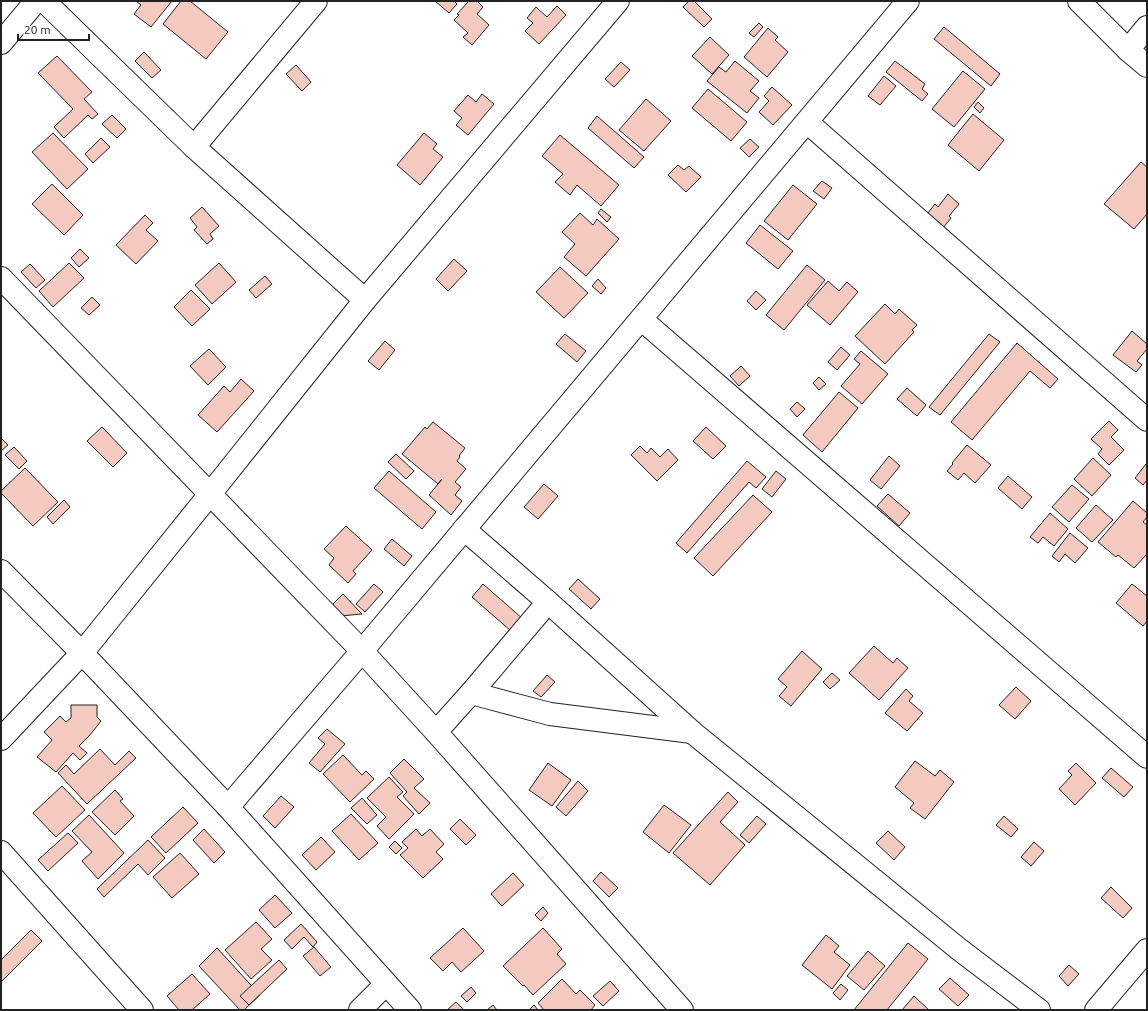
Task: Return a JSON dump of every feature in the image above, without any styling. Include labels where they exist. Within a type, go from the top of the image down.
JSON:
[{"type":"street","points":[[1,43],[36,1]]},
{"type":"street","points":[[44,1],[194,147],[365,300]]},
{"type":"street","points":[[194,147],[316,1]]},
{"type":"street","points":[[1,739],[82,653],[365,300],[618,1]]},
{"type":"street","points":[[228,807],[362,651],[807,122],[860,56],[908,1]]},
{"type":"street","points":[[1079,1],[1128,50],[1147,66]]},
{"type":"street","points":[[1128,50],[1147,27]]},
{"type":"street","points":[[807,122],[1147,420]]},
{"type":"street","points":[[1,278],[362,651],[436,732],[682,1010]]},
{"type":"street","points":[[641,319],[1143,747]]},
{"type":"street","points":[[464,529],[548,602],[692,732],[960,950],[1039,1010]]},
{"type":"street","points":[[1,571],[82,653],[228,807],[410,1010]]},
{"type":"street","points":[[436,732],[548,602]]},
{"type":"street","points":[[471,693],[550,714],[692,732]]},
{"type":"street","points":[[1,852],[142,1010]]},
{"type":"street","points":[[1096,1010],[1147,950]]},
{"type":"street","points":[[360,1010],[386,984]]},
{"type":"building","points":[[136,1],[172,1],[151,27],[134,14],[141,5]]},
{"type":"building","points":[[181,1],[190,1],[228,32],[206,59],[163,24]]},
{"type":"building","points":[[435,1],[454,1],[457,4],[449,13]]},
{"type":"building","points":[[469,1],[477,1],[483,7],[477,14],[489,25],[472,45],[463,37],[468,33],[454,20],[459,15],[457,14]]},
{"type":"building","points":[[689,1],[696,1],[695,2],[712,19],[704,27],[683,7]]},
{"type":"building","points":[[557,6],[566,15],[539,44],[525,31],[533,23],[527,18],[536,7],[547,17]]},
{"type":"building","points":[[759,23],[763,27],[754,37],[749,33]]},
{"type":"building","points":[[944,27],[1000,74],[991,86],[934,39]]},
{"type":"building","points":[[768,28],[778,37],[775,40],[788,52],[767,77],[744,57]]},
{"type":"building","points":[[710,37],[729,55],[712,74],[692,56]]},
{"type":"building","points":[[144,52],[161,70],[152,78],[135,61]]},
{"type":"building","points":[[57,56],[92,92],[84,99],[98,114],[92,119],[88,115],[64,138],[54,127],[73,109],[38,73]]},
{"type":"building","points":[[735,61],[759,81],[750,91],[759,98],[747,113],[707,81],[719,67],[726,72]]},
{"type":"building","points":[[895,61],[925,84],[922,89],[928,94],[922,101],[886,72]]},
{"type":"building","points":[[621,62],[630,70],[614,87],[605,79]]},
{"type":"building","points":[[296,65],[311,82],[302,91],[286,74]]},
{"type":"building","points":[[963,71],[985,89],[954,127],[932,109]]},
{"type":"building","points":[[884,76],[896,86],[880,105],[868,96]]},
{"type":"building","points":[[772,87],[792,105],[773,125],[759,112],[769,101],[764,96]]},
{"type":"building","points":[[708,89],[747,122],[731,141],[692,108]]},
{"type":"building","points":[[482,94],[494,104],[468,135],[456,125],[462,118],[454,111],[468,95],[476,102]]},
{"type":"building","points":[[646,99],[671,121],[644,151],[619,130]]},
{"type":"building","points":[[978,102],[984,108],[980,113],[974,107]]},
{"type":"building","points":[[973,114],[1004,140],[979,171],[948,145]]},
{"type":"building","points":[[112,115],[126,129],[117,138],[102,124]]},
{"type":"building","points":[[597,116],[644,157],[634,168],[588,128]]},
{"type":"building","points":[[53,133],[88,169],[67,189],[32,152]]},
{"type":"building","points":[[424,133],[437,144],[433,149],[443,157],[420,185],[397,165]]},
{"type":"building","points":[[560,135],[619,185],[601,206],[577,185],[570,195],[555,182],[563,174],[542,156]]},
{"type":"building","points":[[101,138],[110,147],[93,163],[85,154]]},
{"type":"building","points":[[750,139],[759,147],[749,157],[740,148]]},
{"type":"building","points":[[1141,162],[1147,167],[1147,214],[1134,229],[1104,204]]},
{"type":"building","points":[[678,165],[684,170],[689,166],[701,177],[686,192],[668,175]]},
{"type":"building","points":[[822,181],[832,188],[824,199],[813,191]]},
{"type":"building","points":[[52,184],[83,215],[64,235],[32,204]]},
{"type":"building","points":[[793,185],[817,204],[788,240],[764,221]]},
{"type":"building","points":[[948,194],[959,204],[949,216],[951,218],[943,228],[927,214],[935,204],[938,207]]},
{"type":"building","points":[[202,207],[219,226],[210,234],[213,239],[207,244],[194,230],[197,227],[190,218]]},
{"type":"building","points":[[601,209],[611,217],[607,222],[598,213]]},
{"type":"building","points":[[580,213],[593,225],[597,219],[619,239],[586,276],[564,257],[575,244],[562,232]]},
{"type":"building","points":[[145,215],[153,223],[146,230],[158,241],[136,264],[116,245]]},
{"type":"building","points":[[760,225],[793,251],[778,269],[746,243]]},
{"type":"building","points":[[80,249],[89,258],[79,267],[71,258]]},
{"type":"building","points":[[454,259],[467,271],[448,291],[436,279]]},
{"type":"building","points":[[69,263],[84,278],[53,307],[39,291]]},
{"type":"building","points":[[219,263],[236,282],[212,304],[195,285]]},
{"type":"building","points":[[30,264],[45,280],[36,288],[21,272]]},
{"type":"building","points":[[807,265],[825,280],[784,330],[766,315]]},
{"type":"building","points":[[560,267],[588,293],[564,318],[536,292]]},
{"type":"building","points":[[265,276],[272,284],[256,298],[249,290]]},
{"type":"building","points":[[598,279],[606,288],[601,294],[592,286]]},
{"type":"building","points":[[828,281],[839,291],[847,282],[858,292],[830,325],[807,305]]},
{"type":"building","points":[[191,290],[210,309],[192,326],[174,307]]},
{"type":"building","points":[[756,291],[766,300],[756,310],[747,301]]},
{"type":"building","points":[[92,297],[100,305],[89,315],[81,308]]},
{"type":"building","points":[[885,304],[895,314],[899,309],[917,325],[912,330],[914,332],[885,364],[855,336]]},
{"type":"building","points":[[1132,331],[1147,344],[1147,349],[1137,361],[1142,365],[1136,372],[1113,355]]},
{"type":"building","points":[[565,334],[586,351],[577,362],[556,344]]},
{"type":"building","points":[[989,334],[1000,342],[940,415],[929,407]]},
{"type":"building","points":[[385,341],[395,350],[379,370],[368,361]]},
{"type":"building","points":[[1017,343],[1058,379],[1050,388],[1030,371],[972,440],[951,422]]},
{"type":"building","points":[[841,347],[850,355],[837,370],[828,362]]},
{"type":"building","points":[[209,349],[226,367],[208,385],[190,366]]},
{"type":"building","points":[[861,351],[888,374],[862,404],[841,386],[860,364],[854,359]]},
{"type":"building","points":[[741,366],[750,376],[739,386],[730,376]]},
{"type":"building","points":[[819,377],[826,384],[819,390],[813,383]]},
{"type":"building","points":[[241,379],[254,391],[217,432],[198,415],[224,386],[230,392]]},
{"type":"building","points":[[907,388],[926,405],[917,416],[897,399]]},
{"type":"building","points":[[839,392],[858,408],[822,452],[803,435]]},
{"type":"building","points":[[797,402],[805,409],[797,417],[790,409]]},
{"type":"building","points":[[1109,421],[1118,430],[1111,437],[1124,450],[1109,465],[1098,454],[1102,449],[1091,439]]},
{"type":"building","points":[[433,422],[465,448],[457,461],[466,469],[455,482],[461,487],[455,495],[462,501],[451,515],[429,495],[438,484],[402,454],[425,427],[427,429]]},
{"type":"building","points":[[102,427],[127,453],[113,467],[87,441]]},
{"type":"building","points":[[706,427],[726,446],[713,459],[693,441]]},
{"type":"building","points":[[1,438],[8,445],[1,451]]},
{"type":"building","points":[[967,445],[991,465],[975,483],[964,473],[958,480],[947,471]]},
{"type":"building","points":[[640,446],[647,453],[651,448],[660,457],[668,449],[678,460],[657,481],[631,455]]},
{"type":"building","points":[[14,447],[27,461],[19,469],[5,455]]},
{"type":"building","points":[[396,454],[414,471],[406,479],[388,462]]},
{"type":"building","points":[[889,456],[900,466],[881,489],[870,480]]},
{"type":"building","points":[[1093,458],[1111,475],[1092,496],[1074,479]]},
{"type":"building","points":[[747,461],[766,477],[756,488],[749,482],[687,553],[676,543]]},
{"type":"building","points":[[1146,464],[1147,480],[1143,485],[1135,478]]},
{"type":"building","points":[[25,468],[58,502],[33,526],[1,493],[1,491]]},
{"type":"building","points":[[389,471],[436,512],[422,529],[374,488]]},
{"type":"building","points":[[776,471],[786,479],[772,497],[762,489]]},
{"type":"building","points":[[1008,476],[1032,497],[1022,509],[998,488]]},
{"type":"building","points":[[544,484],[558,496],[538,519],[524,507]]},
{"type":"building","points":[[1072,485],[1089,499],[1069,522],[1052,507]]},
{"type":"building","points":[[888,494],[910,513],[899,526],[877,506]]},
{"type":"building","points":[[753,495],[772,512],[713,576],[694,558]]},
{"type":"building","points":[[64,500],[70,507],[53,524],[47,517]]},
{"type":"building","points":[[1133,501],[1147,513],[1147,517],[1143,522],[1147,525],[1147,554],[1134,568],[1118,555],[1116,557],[1098,542]]},
{"type":"building","points":[[1096,505],[1113,520],[1092,542],[1076,528]]},
{"type":"building","points":[[1050,513],[1068,529],[1054,546],[1043,537],[1038,543],[1030,537]]},
{"type":"building","points":[[346,526],[372,550],[353,571],[356,574],[348,583],[329,565],[334,558],[324,549]]},
{"type":"building","points":[[1070,533],[1088,548],[1075,563],[1065,554],[1059,562],[1052,556]]},
{"type":"building","points":[[392,539],[412,556],[404,566],[384,549]]},
{"type":"building","points":[[578,579],[600,599],[591,609],[569,589]]},
{"type":"building","points":[[374,584],[383,592],[365,612],[356,604]]},
{"type":"building","points":[[483,584],[523,619],[511,631],[472,597]]},
{"type":"building","points":[[1132,584],[1147,596],[1147,621],[1143,626],[1116,603]]},
{"type":"building","points":[[343,594],[362,614],[340,616],[330,607]]},
{"type":"building","points":[[874,646],[893,663],[897,658],[908,668],[879,700],[849,673]]},
{"type":"building","points":[[802,651],[822,669],[791,706],[779,696],[787,687],[778,679]]},
{"type":"building","points":[[832,673],[840,680],[830,689],[823,682]]},
{"type":"building","points":[[547,675],[555,682],[541,697],[533,691]]},
{"type":"building","points":[[1016,687],[1031,701],[1015,719],[999,705]]},
{"type":"building","points":[[906,689],[913,696],[909,701],[923,713],[907,731],[885,713]]},
{"type":"building","points":[[71,705],[97,705],[97,717],[101,721],[79,746],[87,753],[80,760],[73,753],[56,772],[37,757],[52,740],[44,732],[60,716],[66,722],[71,718]]},
{"type":"building","points":[[327,729],[345,744],[320,772],[309,763],[325,744],[318,738]]},
{"type":"building","points":[[100,749],[115,765],[129,751],[136,758],[87,804],[58,773],[66,765],[74,774]]},
{"type":"building","points":[[343,755],[362,775],[366,771],[374,779],[350,802],[323,774]]},
{"type":"building","points":[[404,759],[424,779],[414,788],[430,803],[419,814],[403,796],[407,792],[390,773]]},
{"type":"building","points":[[915,761],[935,776],[940,770],[954,782],[925,819],[910,808],[914,803],[895,787]]},
{"type":"building","points":[[548,763],[571,780],[552,806],[529,790]]},
{"type":"building","points":[[1076,763],[1096,783],[1075,805],[1059,789],[1072,775],[1068,771]]},
{"type":"building","points":[[1111,768],[1133,787],[1124,797],[1102,778]]},
{"type":"building","points":[[389,777],[403,792],[397,797],[414,814],[389,839],[377,826],[386,817],[367,798]]},
{"type":"building","points":[[578,781],[588,791],[566,816],[556,807]]},
{"type":"building","points":[[62,786],[85,810],[56,837],[33,813]]},
{"type":"building","points":[[115,790],[123,799],[120,801],[134,816],[115,835],[92,812]]},
{"type":"building","points":[[728,792],[738,802],[720,822],[745,845],[710,885],[673,853]]},
{"type":"building","points":[[281,796],[294,807],[275,828],[263,816]]},
{"type":"building","points":[[362,798],[377,815],[367,824],[351,808]]},
{"type":"building","points":[[664,805],[691,825],[669,853],[643,832]]},
{"type":"building","points":[[183,807],[198,823],[166,853],[151,837]]},
{"type":"building","points":[[351,814],[378,843],[359,860],[332,831]]},
{"type":"building","points":[[89,815],[124,853],[98,879],[82,861],[92,852],[72,831]]},
{"type":"building","points":[[757,816],[766,824],[749,843],[740,835]]},
{"type":"building","points":[[1004,816],[1018,829],[1011,837],[996,825]]},
{"type":"building","points":[[460,819],[476,835],[466,845],[450,829]]},
{"type":"building","points":[[204,829],[225,852],[214,863],[193,840]]},
{"type":"building","points":[[416,829],[422,836],[430,829],[444,844],[436,852],[443,859],[423,878],[400,855],[408,848],[402,842]]},
{"type":"building","points":[[888,831],[905,847],[894,860],[876,843]]},
{"type":"building","points":[[68,833],[78,843],[48,871],[38,860]]},
{"type":"building","points":[[321,837],[335,852],[316,870],[302,855]]},
{"type":"building","points":[[148,840],[165,858],[148,875],[138,864],[104,897],[97,889]]},
{"type":"building","points":[[395,841],[402,848],[396,854],[389,847]]},
{"type":"building","points":[[1034,842],[1044,851],[1031,866],[1021,857]]},
{"type":"building","points":[[180,853],[199,874],[172,898],[153,877]]},
{"type":"building","points":[[601,872],[618,888],[609,897],[593,881]]},
{"type":"building","points":[[513,873],[524,885],[502,906],[491,894]]},
{"type":"building","points":[[1111,887],[1132,908],[1123,918],[1101,898]]},
{"type":"building","points":[[275,895],[292,913],[275,928],[259,910]]},
{"type":"building","points":[[543,907],[548,913],[541,921],[535,915]]},
{"type":"building","points":[[256,922],[272,939],[261,949],[272,960],[251,979],[225,950]]},
{"type":"building","points":[[301,924],[317,942],[313,947],[304,937],[292,949],[284,940]]},
{"type":"building","points":[[463,928],[484,951],[461,972],[452,962],[443,971],[430,958]]},
{"type":"building","points":[[543,928],[562,949],[557,954],[566,964],[533,995],[503,966]]},
{"type":"building","points":[[31,930],[42,941],[1,982],[1,960]]},
{"type":"building","points":[[826,935],[839,946],[834,952],[850,965],[832,989],[802,965]]},
{"type":"building","points":[[908,943],[928,959],[887,1010],[854,1010]]},
{"type":"building","points":[[314,947],[331,967],[320,976],[303,956]]},
{"type":"building","points":[[217,948],[260,995],[244,1010],[240,1010],[199,966]]},
{"type":"building","points":[[868,951],[885,966],[864,990],[847,976]]},
{"type":"building","points":[[279,960],[287,969],[249,1005],[240,996]]},
{"type":"building","points":[[1069,965],[1079,974],[1068,986],[1059,976]]},
{"type":"building","points":[[192,974],[210,994],[192,1010],[179,1010],[167,996]]},
{"type":"building","points":[[950,978],[969,995],[958,1006],[939,989]]},
{"type":"building","points":[[562,979],[576,994],[580,990],[595,1005],[591,1010],[544,1010],[538,1003]]},
{"type":"building","points":[[610,981],[619,991],[603,1006],[593,996]]},
{"type":"building","points":[[841,984],[848,990],[840,1000],[833,993]]},
{"type":"building","points":[[471,987],[476,993],[467,1002],[461,996]]},
{"type":"building","points":[[914,996],[929,1010],[902,1010]]},
{"type":"building","points":[[456,1002],[464,1010],[447,1010]]},
{"type":"building","points":[[493,1005],[497,1010],[487,1010]]},
{"type":"building","points":[[534,1005],[538,1010],[529,1010]]}]
